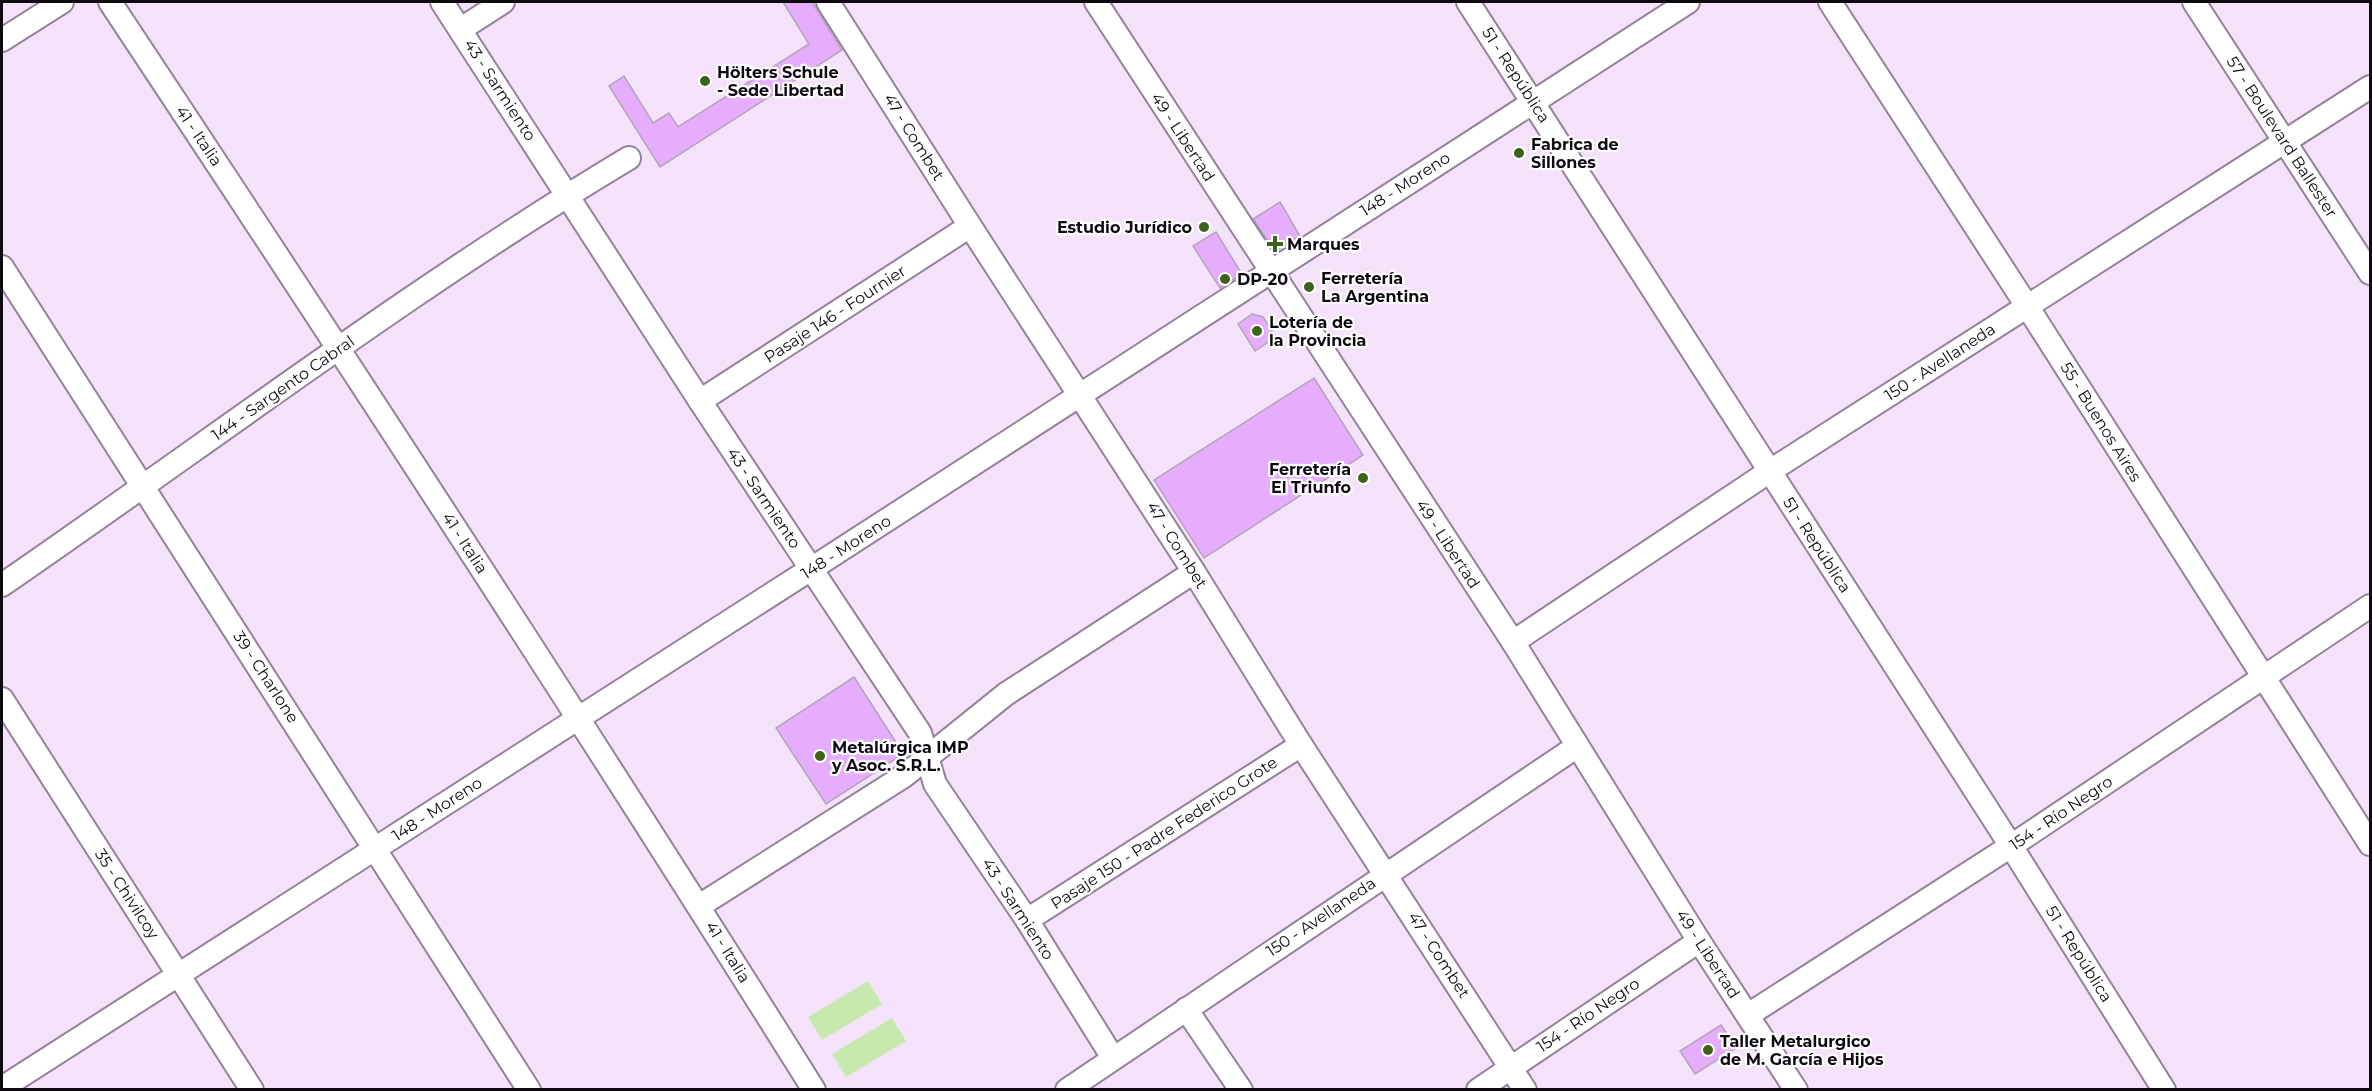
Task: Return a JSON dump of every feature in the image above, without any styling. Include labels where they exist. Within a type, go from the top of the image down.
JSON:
[{"type":"street","points":[[2,40],[62,2]]},
{"type":"street","name":"41 - Italia","points":[[110,2],[339,347],[699,906],[814,1089]]},
{"type":"street","name":"43 - Sarmiento","points":[[442,2],[700,401],[920,733],[934,784],[1027,920],[1113,1058]]},
{"type":"street","points":[[461,29],[503,2]]},
{"type":"street","name":"47 - Combet","points":[[828,2],[970,226],[1081,394],[1302,745],[1525,1089]]},
{"type":"street","name":"49 - Libertad","points":[[1096,2],[1513,642],[1576,747],[1796,1089]]},
{"type":"street","name":"51 - República","points":[[1468,2],[2011,846],[2164,1089]]},
{"type":"street","name":"148 - Moreno","points":[[2,1088],[1688,2]]},
{"type":"street","name":"55 - Buenos Aires","points":[[1830,2],[2370,844]]},
{"type":"street","name":"57 - Boulevard Ballester","points":[[2194,2],[2370,273]]},
{"type":"street","name":"150 - Avellaneda","points":[[1513,642],[1770,471],[2370,87]]},
{"type":"street","name":"144 - Sargento Cabral","points":[[2,585],[144,487],[339,347],[567,195],[629,158]]},
{"type":"street","name":"Pasaje 146 - Fournier","points":[[700,401],[970,226]]},
{"type":"street","name":"39 - Charlone","points":[[2,267],[529,1089]]},
{"type":"street","points":[[699,906],[903,776],[1006,694],[1194,572]]},
{"type":"street","name":"154 - Río Negro","points":[[1748,1015],[2011,846],[2370,606]]},
{"type":"street","name":"35 - Chivilcoy","points":[[2,699],[252,1089]]},
{"type":"street","name":"Pasaje 150 - Padre Federico Grote","points":[[1027,920],[1302,745]]},
{"type":"street","name":"150 - Avellaneda","points":[[1067,1089],[1576,747]]},
{"type":"street","name":"154 - Río Negro","points":[[1478,1089],[1699,940]]},
{"type":"street","points":[[1186,1009],[1241,1089]]},
{"type":"green space","points":[[868,981],[882,1004],[822,1040],[808,1017]]},
{"type":"green space","points":[[892,1018],[906,1041],[846,1077],[832,1054]]},
{"type":"building","points":[[783,2],[812,2],[842,50],[660,167],[609,86],[624,76],[653,123],[669,113],[678,127],[809,44]]},
{"type":"building","points":[[1280,202],[1300,236],[1275,251],[1253,219]]},
{"type":"building","points":[[1216,232],[1242,274],[1220,288],[1193,246]]},
{"type":"building","name":"Lotería de la Provincia","points":[[1252,314],[1263,317],[1276,337],[1255,351],[1238,324]]},
{"type":"building","points":[[1314,378],[1363,455],[1204,558],[1154,480]]},
{"type":"building","name":"Metalúrgica IMP y Asoc. S.R.L.","points":[[854,677],[899,747],[897,758],[826,804],[776,728]]},
{"type":"building","name":"Taller Metalurgico de M. García e Hijos","points":[[1721,1025],[1736,1048],[1695,1074],[1680,1051]]},
{"type":"place","name":"Hölters Schule - Sede Libertad","points":[[705,81]]},
{"type":"place","name":"Fabrica de Sillones","points":[[1519,153]]},
{"type":"place","name":"Estudio Jurídico","points":[[1204,227]]},
{"type":"place","name":"Marques","points":[[1275,244]]},
{"type":"place","name":"DP-20","points":[[1225,279]]},
{"type":"place","name":"Ferretería La Argentina","points":[[1309,287]]},
{"type":"place","name":"Lotería de la Provincia","points":[[1257,331]]},
{"type":"place","name":"Ferretería El Triunfo","points":[[1363,478]]},
{"type":"place","name":"Metalúrgica IMP y Asoc. S.R.L.","points":[[820,756]]},
{"type":"place","name":"Taller Metalurgico de M. García e Hijos","points":[[1708,1050]]}]
